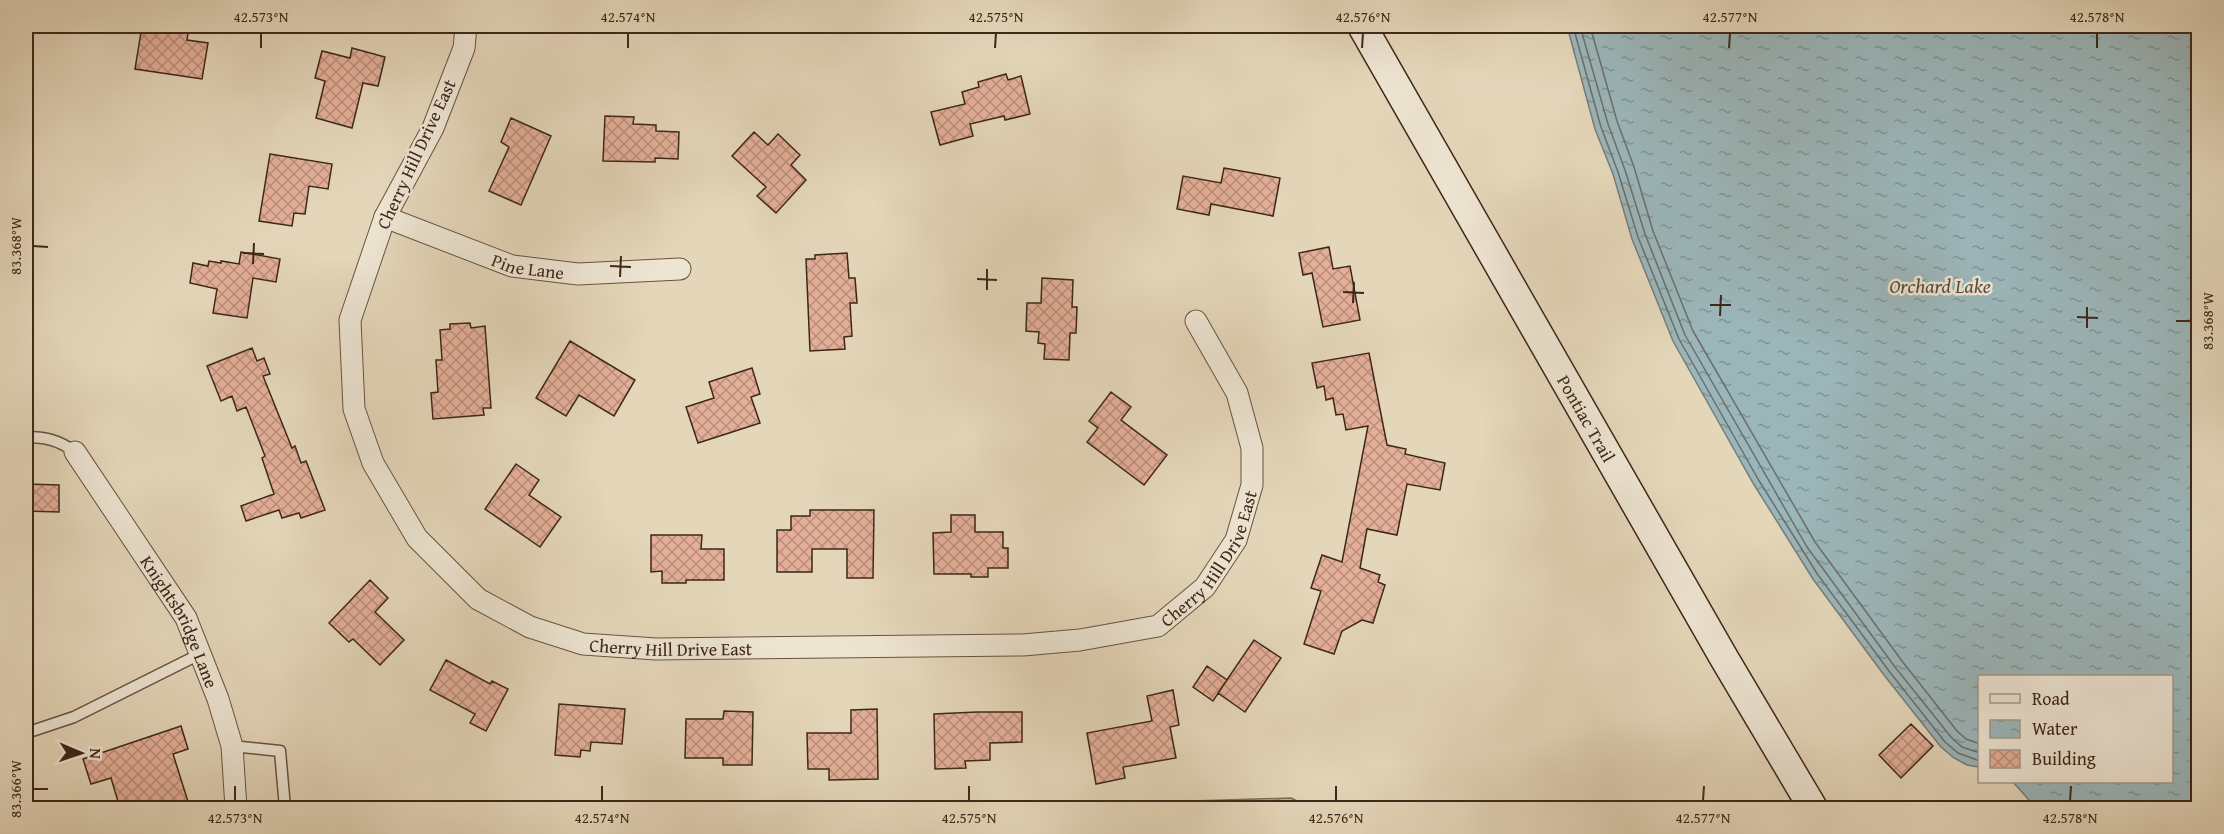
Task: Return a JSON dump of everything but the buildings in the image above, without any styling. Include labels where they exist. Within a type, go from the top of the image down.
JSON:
[{"type":"main road","name":"Pontiac Trail","points":[[1362,26],[1719,649],[1814,808]]},
{"type":"street","name":"Cherry Hill Drive East","points":[[466,26],[464,48],[433,128],[384,217],[350,320],[354,409],[373,463],[417,538],[478,599],[530,627],[583,644],[656,649],[1023,645],[1080,640],[1158,626],[1205,587],[1236,540],[1252,485],[1252,448],[1238,393],[1196,321]]},
{"type":"street","name":"Pine Lane","points":[[384,217],[512,266],[578,274],[680,269]]},
{"type":"street","name":"Knightsbridge Lane","points":[[75,452],[186,618],[218,699],[232,746],[236,808]]},
{"type":"lane","points":[[26,437],[51,439],[64,443],[75,452]]},
{"type":"lane","points":[[26,733],[74,717],[200,654]]},
{"type":"lane","points":[[232,746],[280,751],[285,808]]},
{"type":"green space","points":[[1291,798],[1311,808],[972,808]]},
{"type":"water","name":"Orchard Lake","points":[[1567,26],[2198,26],[2198,808],[2036,808],[2014,783],[2173,783],[2173,675],[1978,675],[1978,767],[1967,765],[1941,747],[1813,579],[1753,483],[1673,341],[1632,239],[1613,174],[1595,129]]}]
